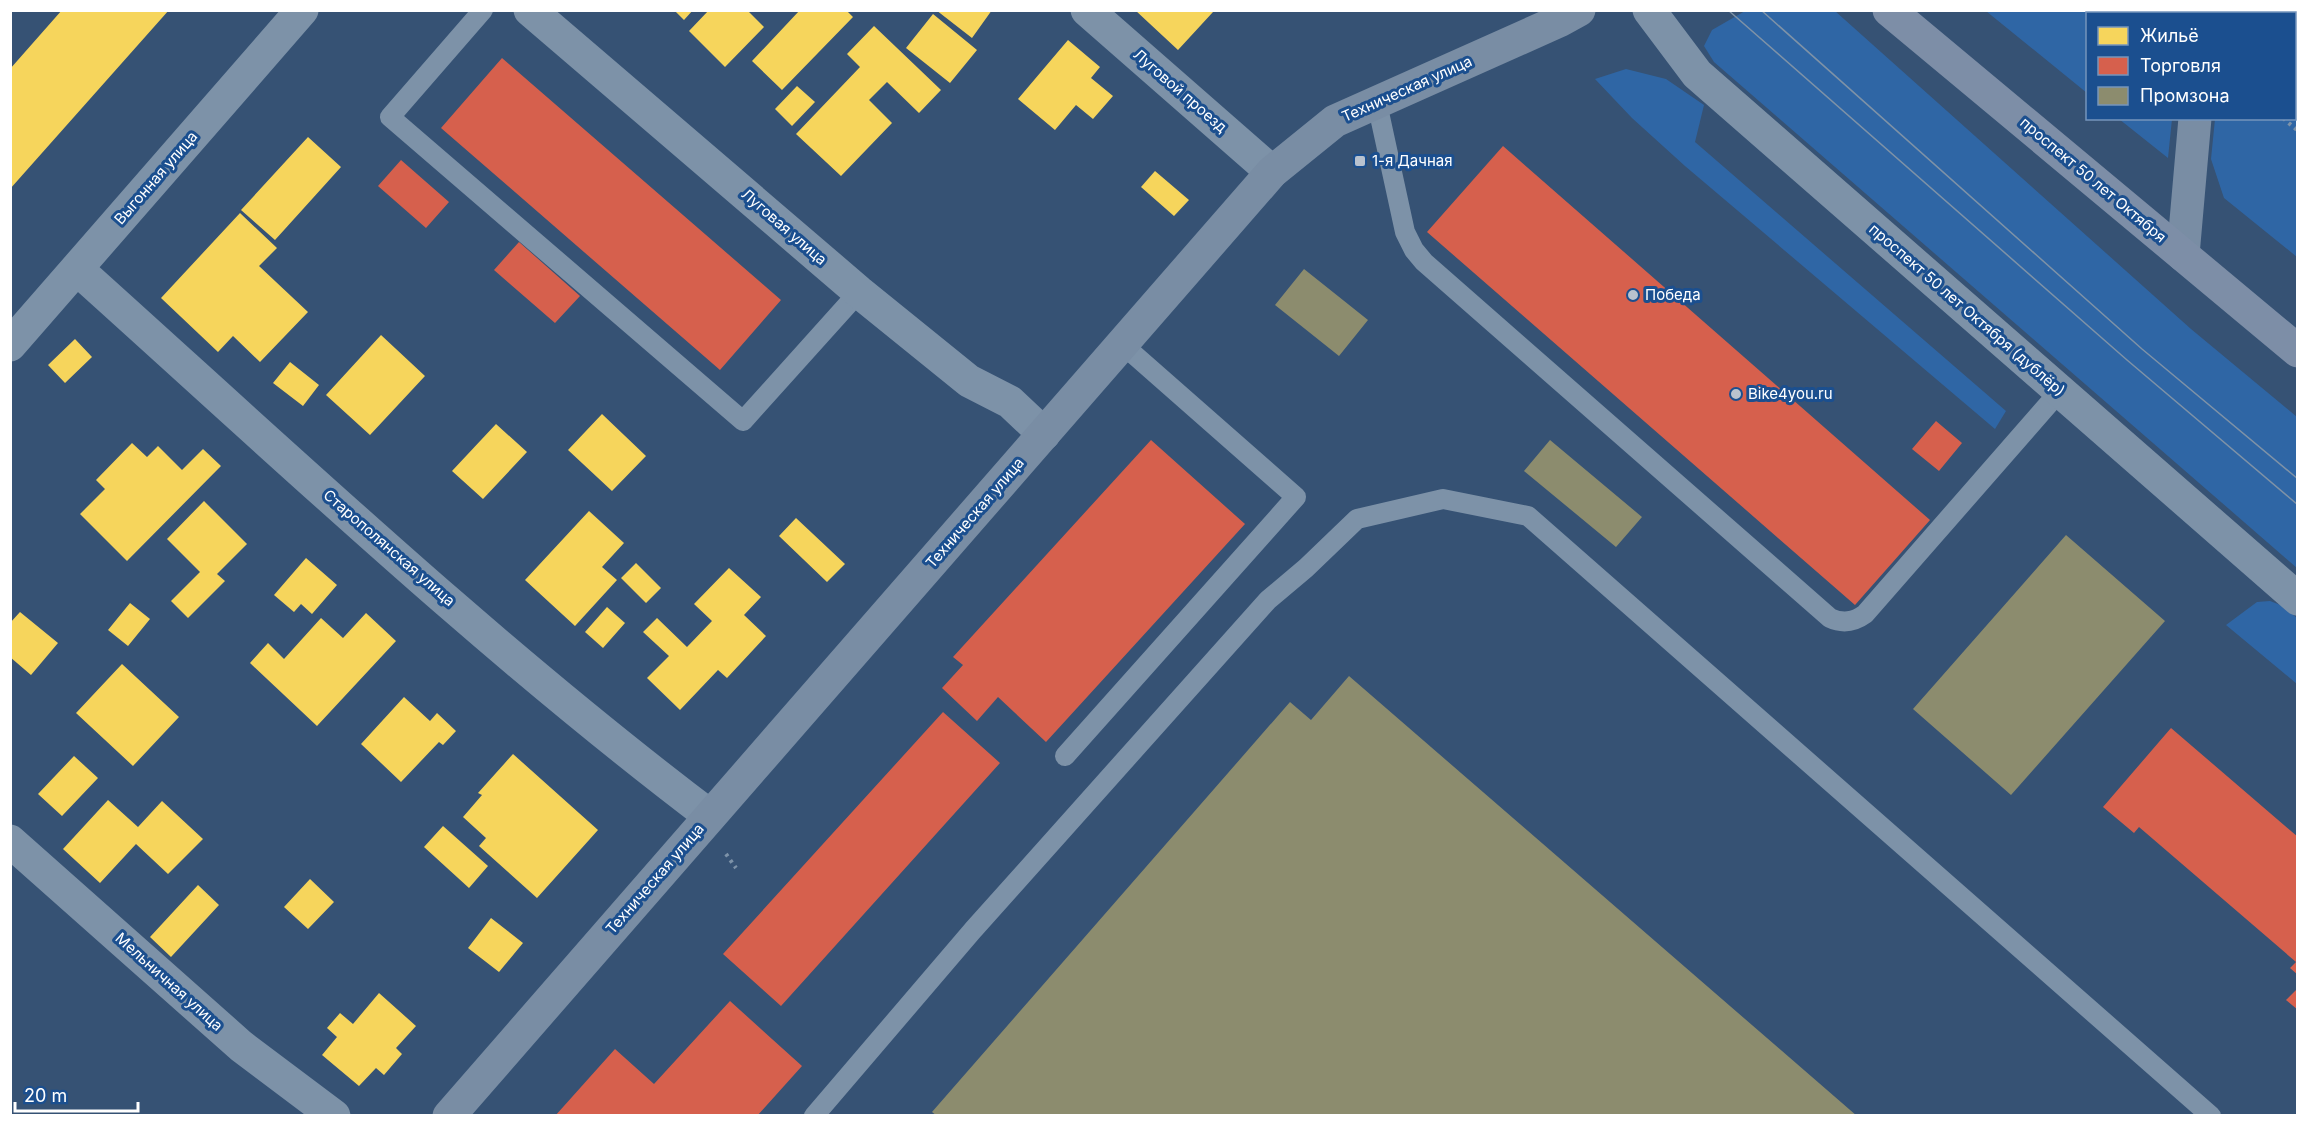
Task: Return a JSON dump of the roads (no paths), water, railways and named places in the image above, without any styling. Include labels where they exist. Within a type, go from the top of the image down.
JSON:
[{"type":"main road","name":"Техническая улица","points":[[448,1116],[1272,172],[1335,122],[1579,10]]},
{"type":"main road","name":"проспект 50 лет Октября","points":[[1889,10],[2298,351]]},
{"type":"main road","points":[[2183,255],[2195,120]]},
{"type":"street","name":"Выгонная улица","points":[[10,345],[302,10]]},
{"type":"street","name":"Луговая улица","points":[[530,10],[859,292],[969,381],[1010,402],[1044,435]]},
{"type":"street","name":"Луговой проезд","points":[[1087,10],[1272,172]]},
{"type":"street","name":"проспект 50 лет Октября (дублёр)","points":[[1649,10],[1697,74],[2298,599]]},
{"type":"street","name":"Старополянская улица","points":[[77,269],[408,567],[583,716],[710,816]]},
{"type":"street","name":"Мельничная улица","points":[[10,841],[241,1046],[334,1116]]},
{"type":"lane","points":[[483,10],[390,117],[743,421],[859,292]]},
{"type":"lane","points":[[1377,103],[1405,232],[1414,250],[1424,262],[1830,618],[1837,621],[1850,622],[1865,614],[2061,391]]},
{"type":"lane","points":[[1065,756],[1296,497],[1122,344]]},
{"type":"lane","points":[[814,1115],[973,930],[1268,600],[1306,568],[1357,519],[1443,499],[1528,516],[2211,1116]]},
{"type":"tram line","points":[[1728,10],[2127,360],[2298,505]]},
{"type":"tram line","points":[[1761,10],[2142,349],[2298,479]]},
{"type":"place","name":"1-я Дачная","points":[[1360,161]]},
{"type":"place","name":"Победа","points":[[1633,295]]},
{"type":"place","name":"Bike4you.ru","points":[[1736,394]]}]
